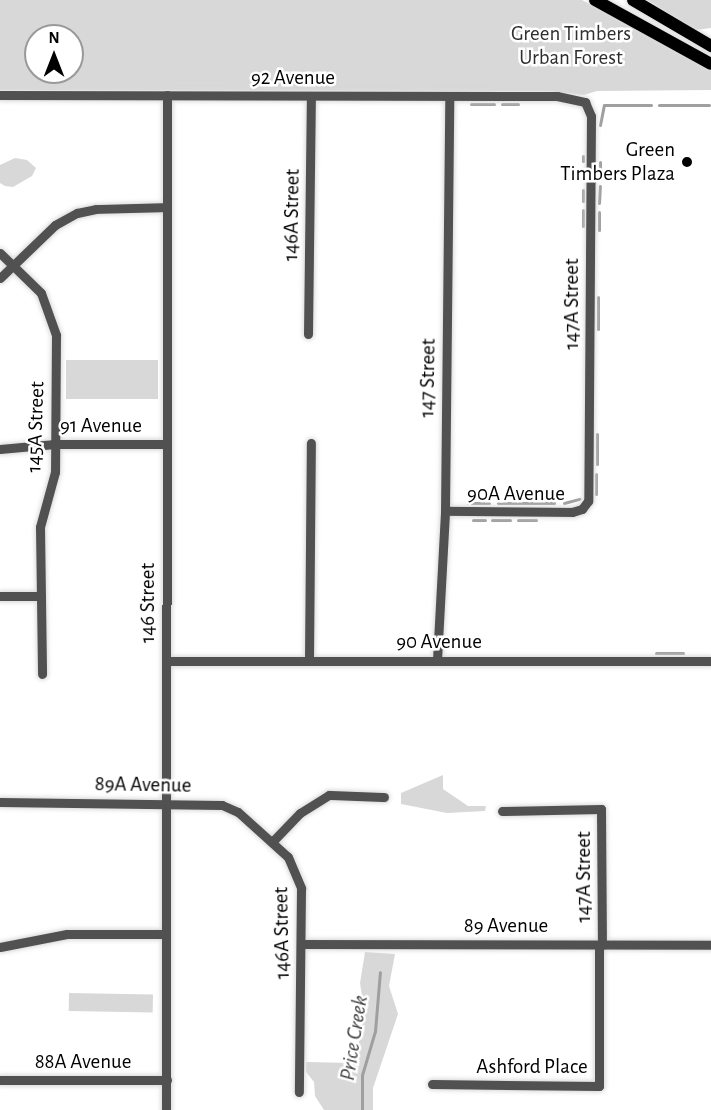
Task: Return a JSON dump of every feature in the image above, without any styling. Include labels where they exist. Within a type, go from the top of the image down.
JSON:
[{"type":"main road","points":[[596,0],[711,64]]},
{"type":"main road","points":[[633,0],[711,46]]},
{"type":"main road","points":[[698,38],[711,33]]},
{"type":"street","name":"92 Avenue","points":[[0,95],[569,96],[585,102]]},
{"type":"street","name":"146 Street","points":[[166,1110],[167,95]]},
{"type":"street","name":"146A Street","points":[[308,334],[311,96]]},
{"type":"street","name":"147 Street","points":[[437,660],[445,511],[449,96]]},
{"type":"street","name":"147A Street","points":[[585,102],[591,116],[589,495],[585,506]]},
{"type":"street","points":[[0,278],[55,225],[77,213],[96,208],[166,207]]},
{"type":"street","name":"145A Street","points":[[0,252],[41,293],[51,313],[56,335],[55,472],[40,527],[42,675]]},
{"type":"street","points":[[309,659],[311,443]]},
{"type":"street","name":"91 Avenue","points":[[0,449],[55,444],[166,444]]},
{"type":"street","name":"90A Avenue","points":[[445,511],[572,512],[585,506]]},
{"type":"street","points":[[0,596],[41,596]]},
{"type":"street","name":"90 Avenue","points":[[166,661],[309,659],[711,661]]},
{"type":"street","points":[[272,842],[300,813],[329,795],[384,797]]},
{"type":"street","name":"89A Avenue","points":[[0,802],[167,802],[230,807],[272,842]]},
{"type":"street","name":"147A Street","points":[[502,811],[601,809],[601,945]]},
{"type":"street","name":"146A Street","points":[[272,842],[293,863],[300,878],[299,1092]]},
{"type":"street","points":[[0,947],[67,934],[166,934]]},
{"type":"street","name":"89 Avenue","points":[[301,944],[711,945]]},
{"type":"street","name":"Ashford Place","points":[[432,1084],[599,1086],[601,945]]},
{"type":"street","name":"88A Avenue","points":[[0,1080],[166,1080]]},
{"type":"green space","name":"Green Timbers Urban Forest","points":[[0,0],[582,0],[711,71],[711,90],[597,91],[584,95],[550,91],[0,90]]},
{"type":"green space","name":"Green Timbers Urban Forest","points":[[647,0],[711,0],[711,28],[695,30]]},
{"type":"green space","points":[[15,158],[27,160],[36,168],[32,176],[13,187],[5,186],[0,183],[0,165]]},
{"type":"green space","points":[[66,360],[158,360],[158,399],[66,399]]},
{"type":"green space","points":[[443,775],[443,789],[468,806],[486,806],[485,811],[447,813],[401,804],[401,793]]},
{"type":"green space","points":[[365,952],[395,954],[389,986],[398,1014],[373,1088],[373,1110],[324,1110],[315,1096],[314,1082],[306,1072],[306,1062],[352,1063],[361,1035],[364,1009],[360,983]]},
{"type":"green space","points":[[69,993],[153,994],[153,1012],[69,1011]]},
{"type":"waterway","points":[[471,104],[494,104]]},
{"type":"waterway","points":[[502,104],[518,104]]},
{"type":"waterway","points":[[600,125],[604,105],[651,105]]},
{"type":"waterway","points":[[659,105],[709,105]]},
{"type":"waterway","points":[[583,156],[583,161]]},
{"type":"waterway","points":[[600,162],[600,178]]},
{"type":"waterway","points":[[599,203],[600,186]]},
{"type":"waterway","points":[[583,190],[583,201]]},
{"type":"waterway","points":[[583,210],[583,226]]},
{"type":"waterway","points":[[599,212],[599,230]]},
{"type":"waterway","points":[[598,297],[598,329]]},
{"type":"waterway","points":[[597,434],[597,464]]},
{"type":"waterway","points":[[596,474],[596,494]]},
{"type":"waterway","points":[[564,503],[579,499]]},
{"type":"waterway","points":[[468,503],[489,503]]},
{"type":"waterway","points":[[498,503],[554,503]]},
{"type":"waterway","points":[[473,520],[485,520]]},
{"type":"waterway","points":[[492,520],[510,520]]},
{"type":"waterway","points":[[518,520],[536,520]]},
{"type":"waterway","points":[[656,653],[683,653]]},
{"type":"waterway","name":"Price Creek","points":[[362,1110],[362,1075],[375,1031],[380,972]]},
{"type":"place","name":"Green Timbers Plaza","points":[[687,162]]}]
